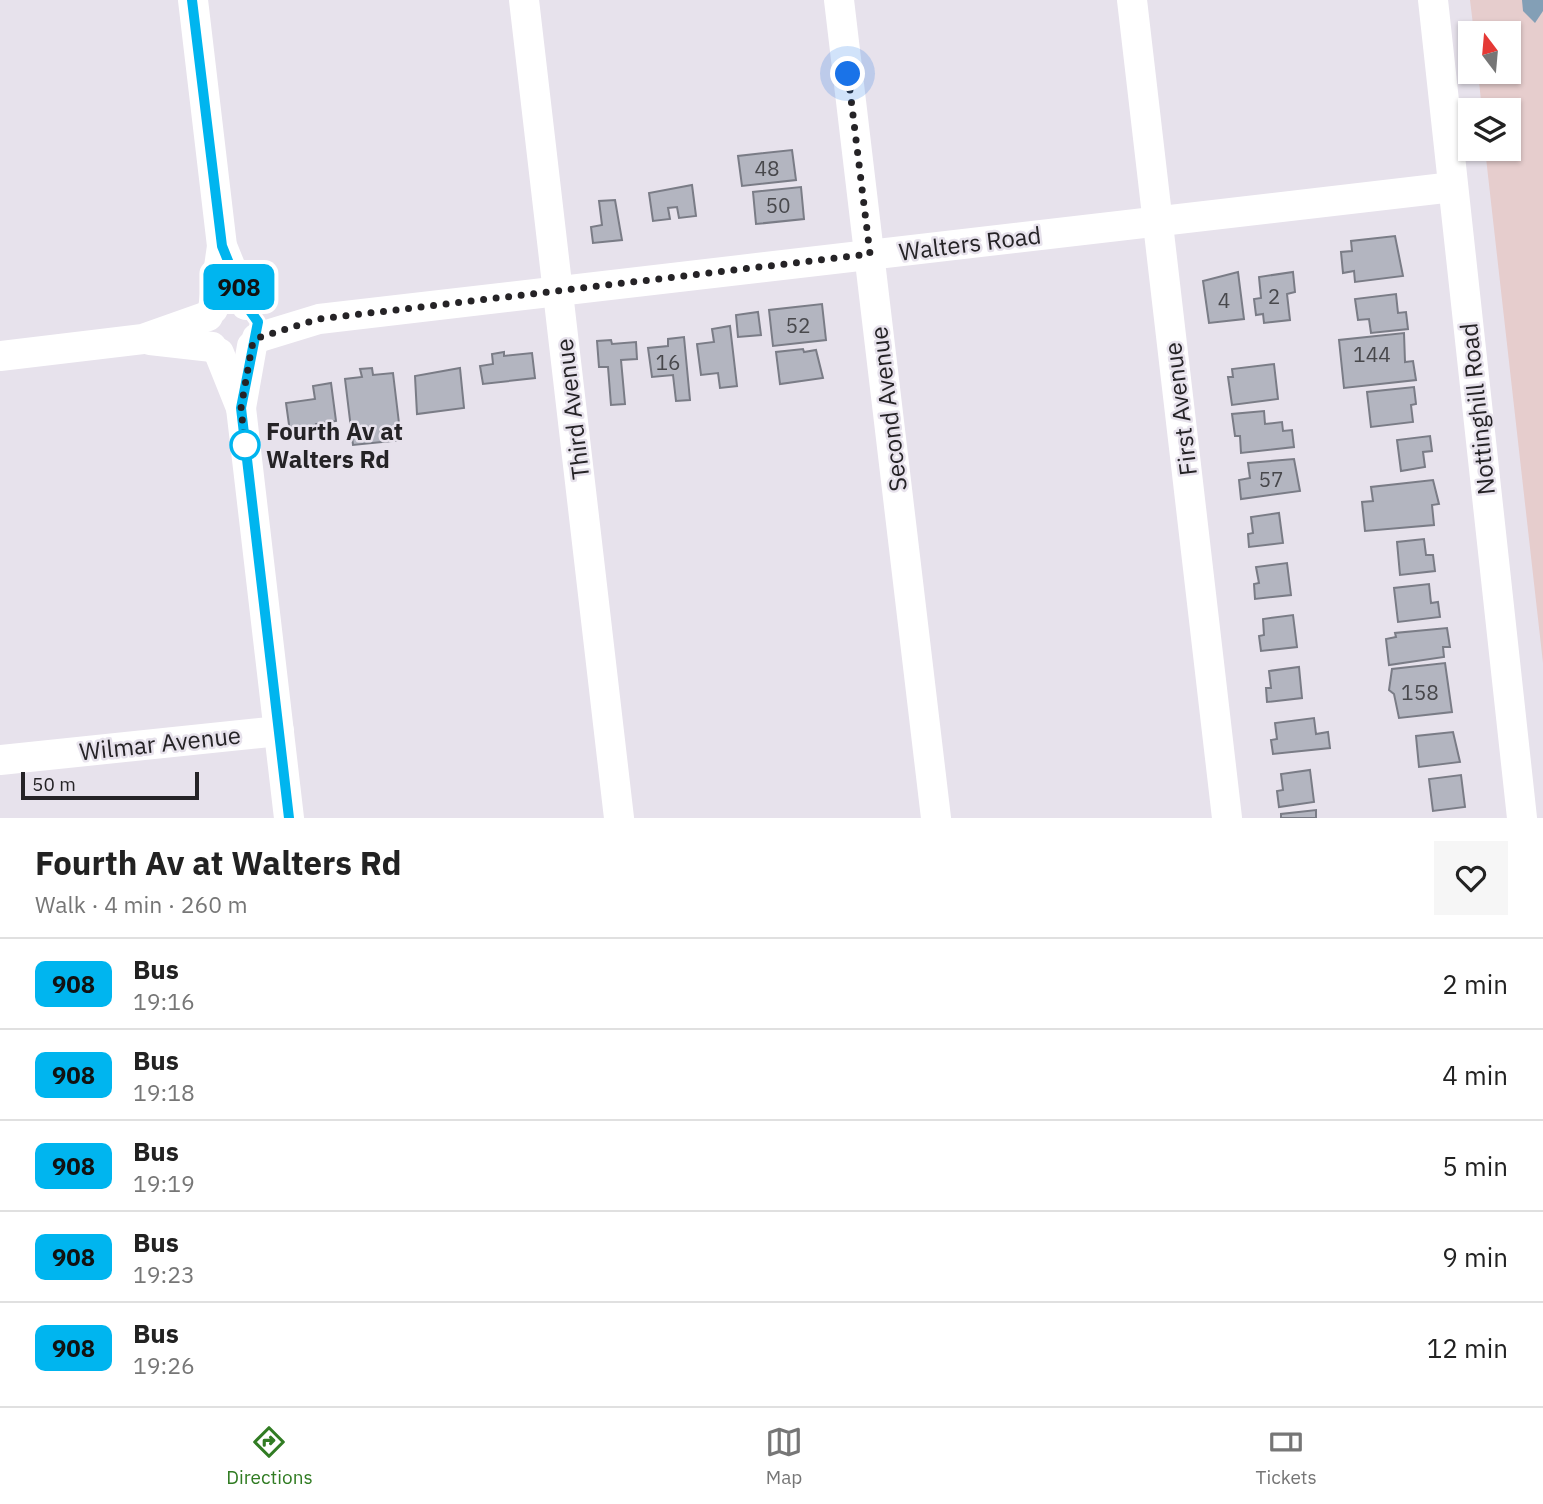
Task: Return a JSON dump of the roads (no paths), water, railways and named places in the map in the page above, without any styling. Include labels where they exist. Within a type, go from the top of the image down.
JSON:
[{"type":"street","points":[[192,0],[222,246],[248,307],[258,322],[241,408]]},
{"type":"street","name":"Third Avenue","points":[[524,0],[619,818]]},
{"type":"street","name":"Second Avenue","points":[[839,0],[936,818]]},
{"type":"street","name":"First Avenue","points":[[1132,0],[1227,818]]},
{"type":"street","name":"Nottinghill Road","points":[[1433,0],[1522,818]]},
{"type":"street","name":"Walters Road","points":[[254,342],[319,319],[1453,187]]},
{"type":"street","points":[[222,246],[204,332],[241,408],[289,818]]},
{"type":"street","points":[[0,356],[143,339],[210,312],[229,301],[248,307]]},
{"type":"street","name":"Walters Road","points":[[248,307],[319,319]]},
{"type":"street","points":[[143,339],[236,355],[254,342]]},
{"type":"street","name":"Wilmar Avenue","points":[[0,760],[279,731]]},
{"type":"water","points":[[1522,0],[1543,0],[1543,11],[1535,23],[1523,11]]},
{"type":"place","name":"Fourth Av at Walters Rd","points":[[245,445]]}]
